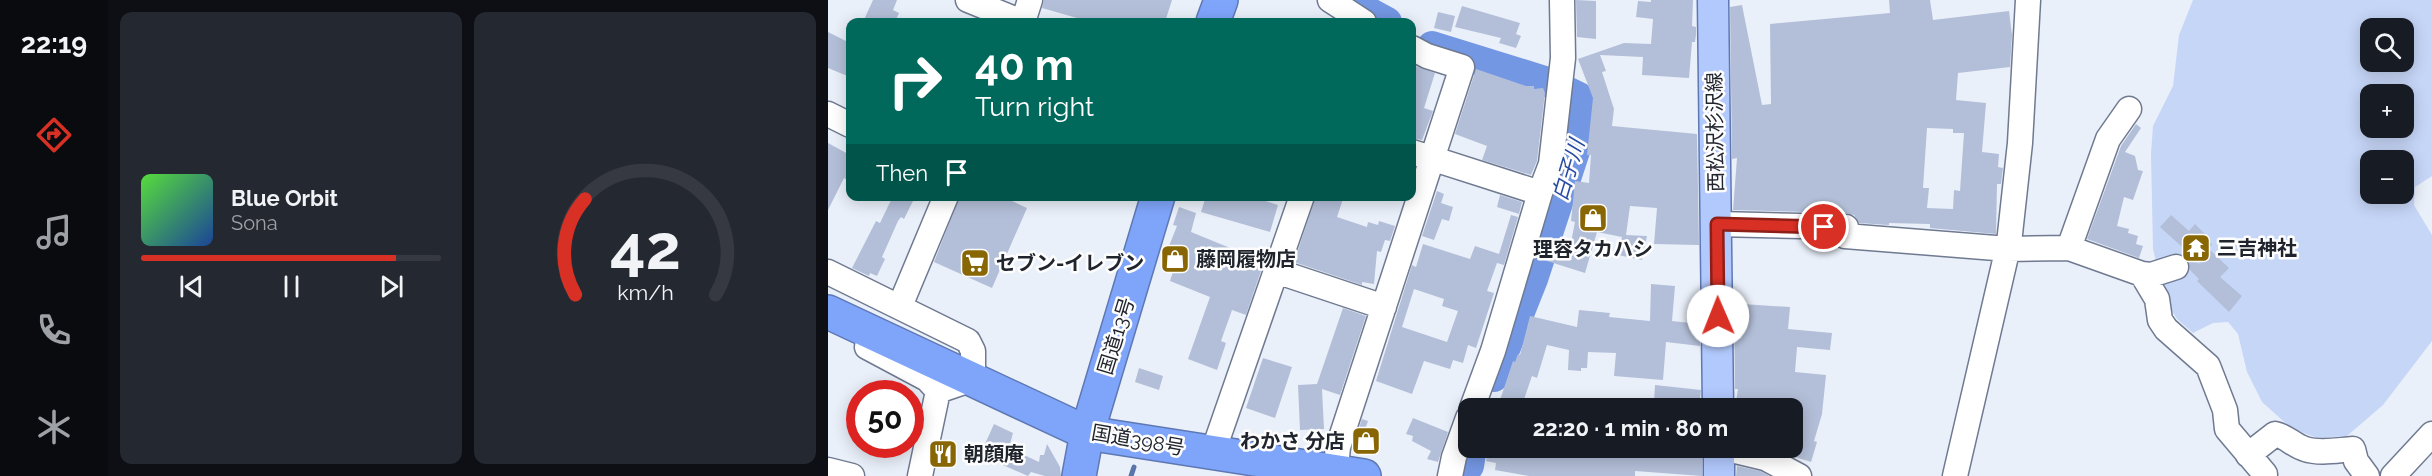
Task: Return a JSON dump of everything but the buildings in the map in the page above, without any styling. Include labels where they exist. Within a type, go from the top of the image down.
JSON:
[{"type":"highway","points":[[1214,18],[1221,0]]},
{"type":"highway","name":"国道13号","points":[[1079,476],[1087,433],[1157,201]]},
{"type":"highway","name":"国道398号","points":[[828,312],[1087,433],[1345,475]]},
{"type":"main road","name":"西松沢杉沢線","points":[[1713,0],[1718,398]]},
{"type":"main road","points":[[1719,458],[1719,476]]},
{"type":"street","points":[[968,0],[1013,18]]},
{"type":"street","points":[[1024,18],[1030,0]]},
{"type":"street","points":[[1330,0],[1358,18]]},
{"type":"street","points":[[1476,398],[1493,351],[1540,193],[1551,164],[1563,58],[1562,0]]},
{"type":"street","points":[[1955,476],[2008,249],[2020,143],[2028,0]]},
{"type":"street","points":[[1416,50],[1462,67],[1422,155],[1416,179]]},
{"type":"street","points":[[2069,248],[2109,139],[2128,108]]},
{"type":"street","points":[[828,114],[846,123]]},
{"type":"street","points":[[1422,155],[1540,193]]},
{"type":"street","points":[[900,306],[944,201]]},
{"type":"street","points":[[1213,452],[1300,201]]},
{"type":"street","points":[[1345,475],[1338,447],[1384,307],[1410,201]]},
{"type":"street","points":[[1717,224],[1846,227],[1845,236],[2008,249],[2069,248],[2142,274],[2151,275],[2176,267]]},
{"type":"street","points":[[828,272],[968,341],[973,351],[973,379],[938,391]]},
{"type":"street","points":[[1276,272],[1384,307]]},
{"type":"street","points":[[2142,274],[2157,299],[2160,320],[2208,366],[2225,410],[2227,429],[2265,474]]},
{"type":"street","points":[[828,328],[879,352],[927,379],[938,391]]},
{"type":"street","points":[[920,476],[938,391]]},
{"type":"street","points":[[2248,455],[2275,434],[2282,435],[2303,449],[2321,451],[2353,449],[2356,461],[2367,476]]},
{"type":"street","points":[[2393,476],[2432,434]]},
{"type":"street","points":[[1450,476],[1458,450]]},
{"type":"street","points":[[1765,458],[1799,476]]},
{"type":"street","points":[[828,470],[852,476]]},
{"type":"shaded area","points":[[2193,0],[2432,0],[2432,176],[2415,187],[2414,205],[2432,235],[2432,341],[2383,405],[2347,436],[2317,438],[2291,428],[2262,402],[2247,372],[2238,334],[2228,322],[2213,323],[2193,333],[2177,319],[2165,300],[2153,249],[2151,154],[2153,126],[2173,86],[2179,35]]},
{"type":"waterway","name":"白子川","points":[[1347,0],[1380,18]]},
{"type":"waterway","name":"白子川","points":[[1432,46],[1548,82],[1579,97],[1581,125],[1576,148],[1533,279],[1494,377]]},
{"type":"waterway","name":"白子川","points":[[1469,466],[1470,458]]},
{"type":"waterway","points":[[1131,476],[1134,467]]},
{"type":"place","name":"理容タカハシ","points":[[1593,218]]},
{"type":"place","name":"三吉神社","points":[[2196,248]]},
{"type":"place","name":"藤岡履物店","points":[[1175,259]]},
{"type":"place","name":"セブン-イレブン","points":[[975,263]]},
{"type":"place","name":"わかさ 分店","points":[[1366,441]]},
{"type":"place","name":"朝顔庵","points":[[943,454]]},
{"type":"route","points":[[1718,316],[1717,224],[1824,227]]}]
